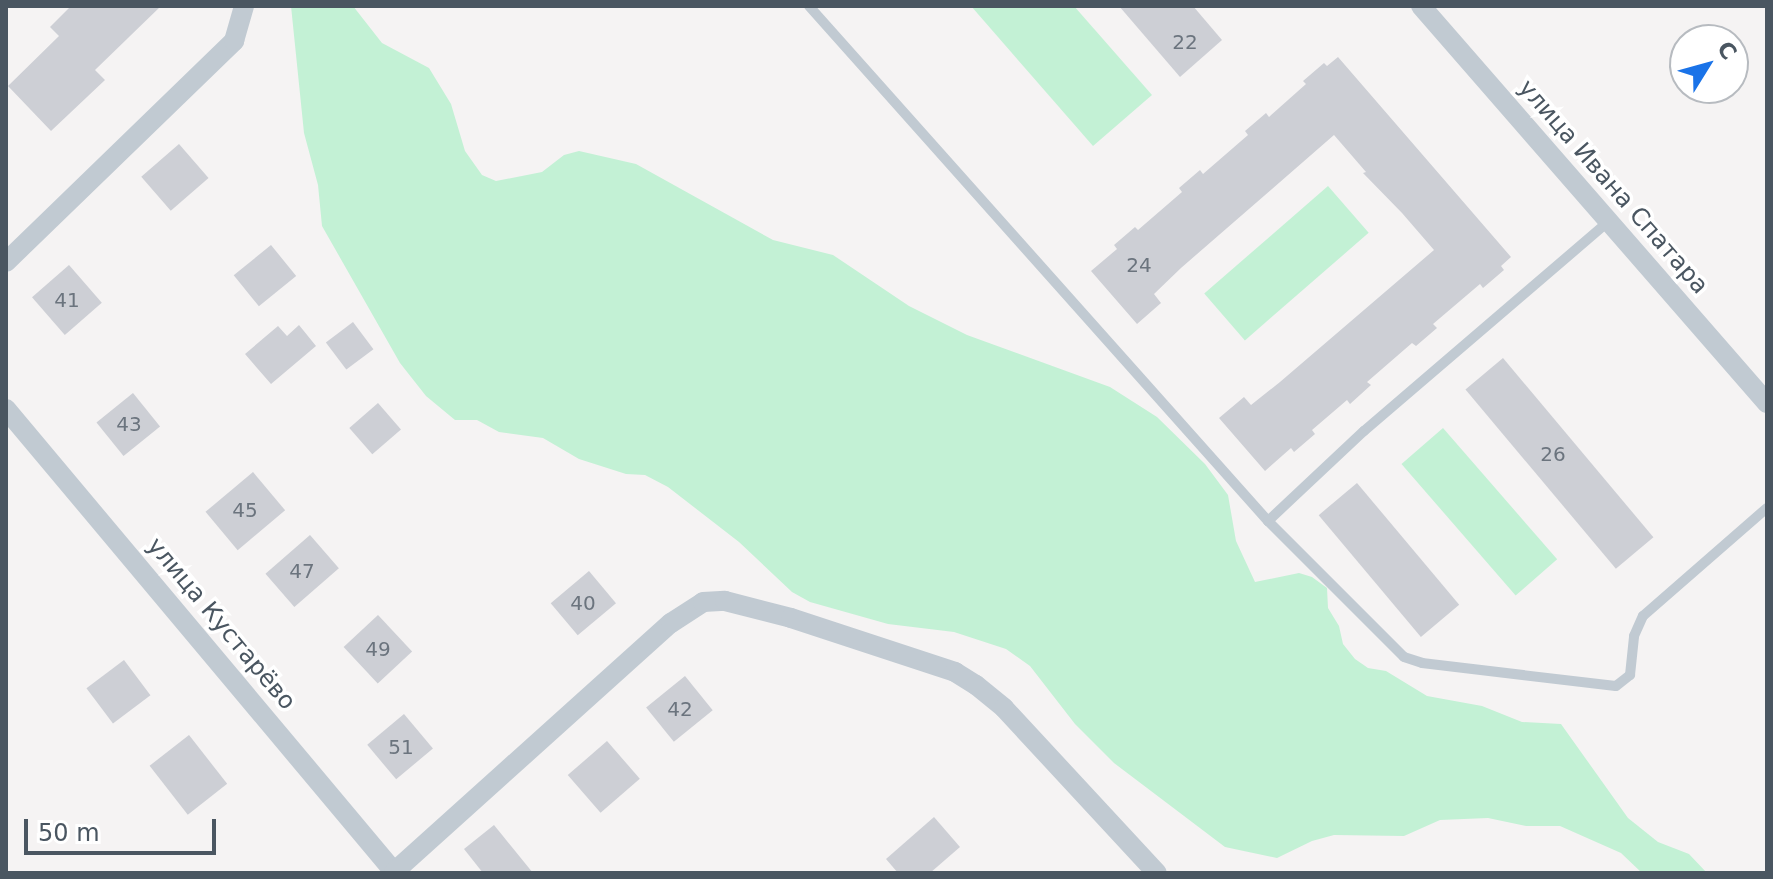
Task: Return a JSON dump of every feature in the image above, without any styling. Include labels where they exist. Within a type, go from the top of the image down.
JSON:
[{"type":"street","points":[[6,262],[234,41],[244,6]]},
{"type":"street","name":"улица Ивана Спатара","points":[[1421,6],[1767,403]]},
{"type":"street","name":"улица Кустарёво","points":[[6,409],[395,872]]},
{"type":"street","points":[[395,872],[671,623],[703,602],[725,601],[791,618],[955,672],[976,685],[1004,708],[1157,873]]},
{"type":"lane","points":[[809,6],[1268,521],[1404,657],[1422,663],[1611,686],[1630,675],[1634,636],[1643,616],[1767,508]]},
{"type":"lane","points":[[1268,521],[1364,431],[1609,221]]},
{"type":"green space","points":[[291,6],[353,6],[382,43],[429,68],[451,104],[465,151],[482,175],[496,181],[542,172],[564,155],[579,151],[636,164],[773,240],[833,255],[909,306],[967,335],[1110,387],[1157,417],[1205,464],[1228,495],[1236,541],[1255,582],[1299,573],[1312,577],[1327,588],[1328,608],[1339,626],[1343,644],[1355,659],[1368,668],[1386,671],[1427,696],[1482,706],[1522,722],[1561,724],[1628,818],[1658,842],[1689,854],[1707,873],[1642,873],[1621,853],[1560,826],[1526,826],[1488,818],[1440,820],[1404,836],[1334,835],[1312,841],[1277,858],[1225,847],[1114,763],[1075,724],[1030,666],[1006,649],[954,632],[888,624],[810,602],[792,592],[739,542],[668,487],[645,475],[626,474],[579,459],[543,438],[499,432],[477,420],[455,420],[426,396],[400,363],[322,226],[318,185],[304,133]]},
{"type":"green space","points":[[971,6],[1074,6],[1152,95],[1093,146]]},
{"type":"green space","points":[[1328,186],[1369,233],[1245,340],[1204,294]]},
{"type":"green space","points":[[1443,428],[1557,559],[1516,595],[1401,464]]},
{"type":"building","points":[[71,6],[161,6],[95,70],[105,80],[51,131],[8,86],[59,36],[50,27]]},
{"type":"building","points":[[1119,6],[1193,6],[1222,40],[1180,77]]},
{"type":"building","points":[[1338,57],[1511,257],[1501,266],[1504,270],[1483,288],[1480,284],[1433,324],[1437,328],[1416,346],[1412,343],[1367,382],[1371,385],[1350,404],[1347,400],[1312,430],[1315,434],[1294,452],[1291,448],[1265,471],[1219,418],[1244,397],[1251,405],[1434,250],[1402,213],[1363,173],[1366,172],[1334,135],[1181,268],[1154,294],[1161,303],[1137,324],[1091,271],[1117,249],[1114,245],[1135,227],[1138,230],[1182,192],[1179,188],[1200,170],[1203,174],[1248,135],[1245,131],[1266,113],[1269,117],[1324,63],[1327,66]]},
{"type":"building","points":[[179,144],[209,178],[171,211],[141,177]]},
{"type":"building","points":[[271,245],[296,276],[259,306],[234,275]]},
{"type":"building","points":[[69,265],[102,303],[65,335],[32,297]]},
{"type":"building","points":[[353,322],[373,349],[346,370],[326,342]]},
{"type":"building","points":[[299,325],[316,346],[271,384],[245,354],[278,326],[287,336]]},
{"type":"building","points":[[1503,358],[1653,537],[1616,569],[1465,389]]},
{"type":"building","points":[[133,393],[160,426],[124,456],[96,423]]},
{"type":"building","points":[[378,403],[401,429],[372,454],[349,428]]},
{"type":"building","points":[[253,472],[285,510],[238,550],[206,512]]},
{"type":"building","points":[[1357,483],[1459,605],[1421,637],[1319,515]]},
{"type":"building","points":[[310,535],[339,568],[294,607],[265,574]]},
{"type":"building","points":[[589,571],[616,603],[578,635],[551,603]]},
{"type":"building","points":[[378,615],[412,652],[378,684],[344,647]]},
{"type":"building","points":[[124,660],[150,695],[113,723],[86,688]]},
{"type":"building","points":[[685,676],[713,710],[674,742],[646,707]]},
{"type":"building","points":[[404,714],[433,748],[396,779],[367,745]]},
{"type":"building","points":[[189,735],[227,784],[188,815],[150,766]]},
{"type":"building","points":[[607,741],[640,779],[601,813],[568,775]]},
{"type":"building","points":[[934,817],[960,847],[930,873],[898,873],[886,859]]},
{"type":"building","points":[[494,825],[533,873],[483,873],[464,849]]}]
